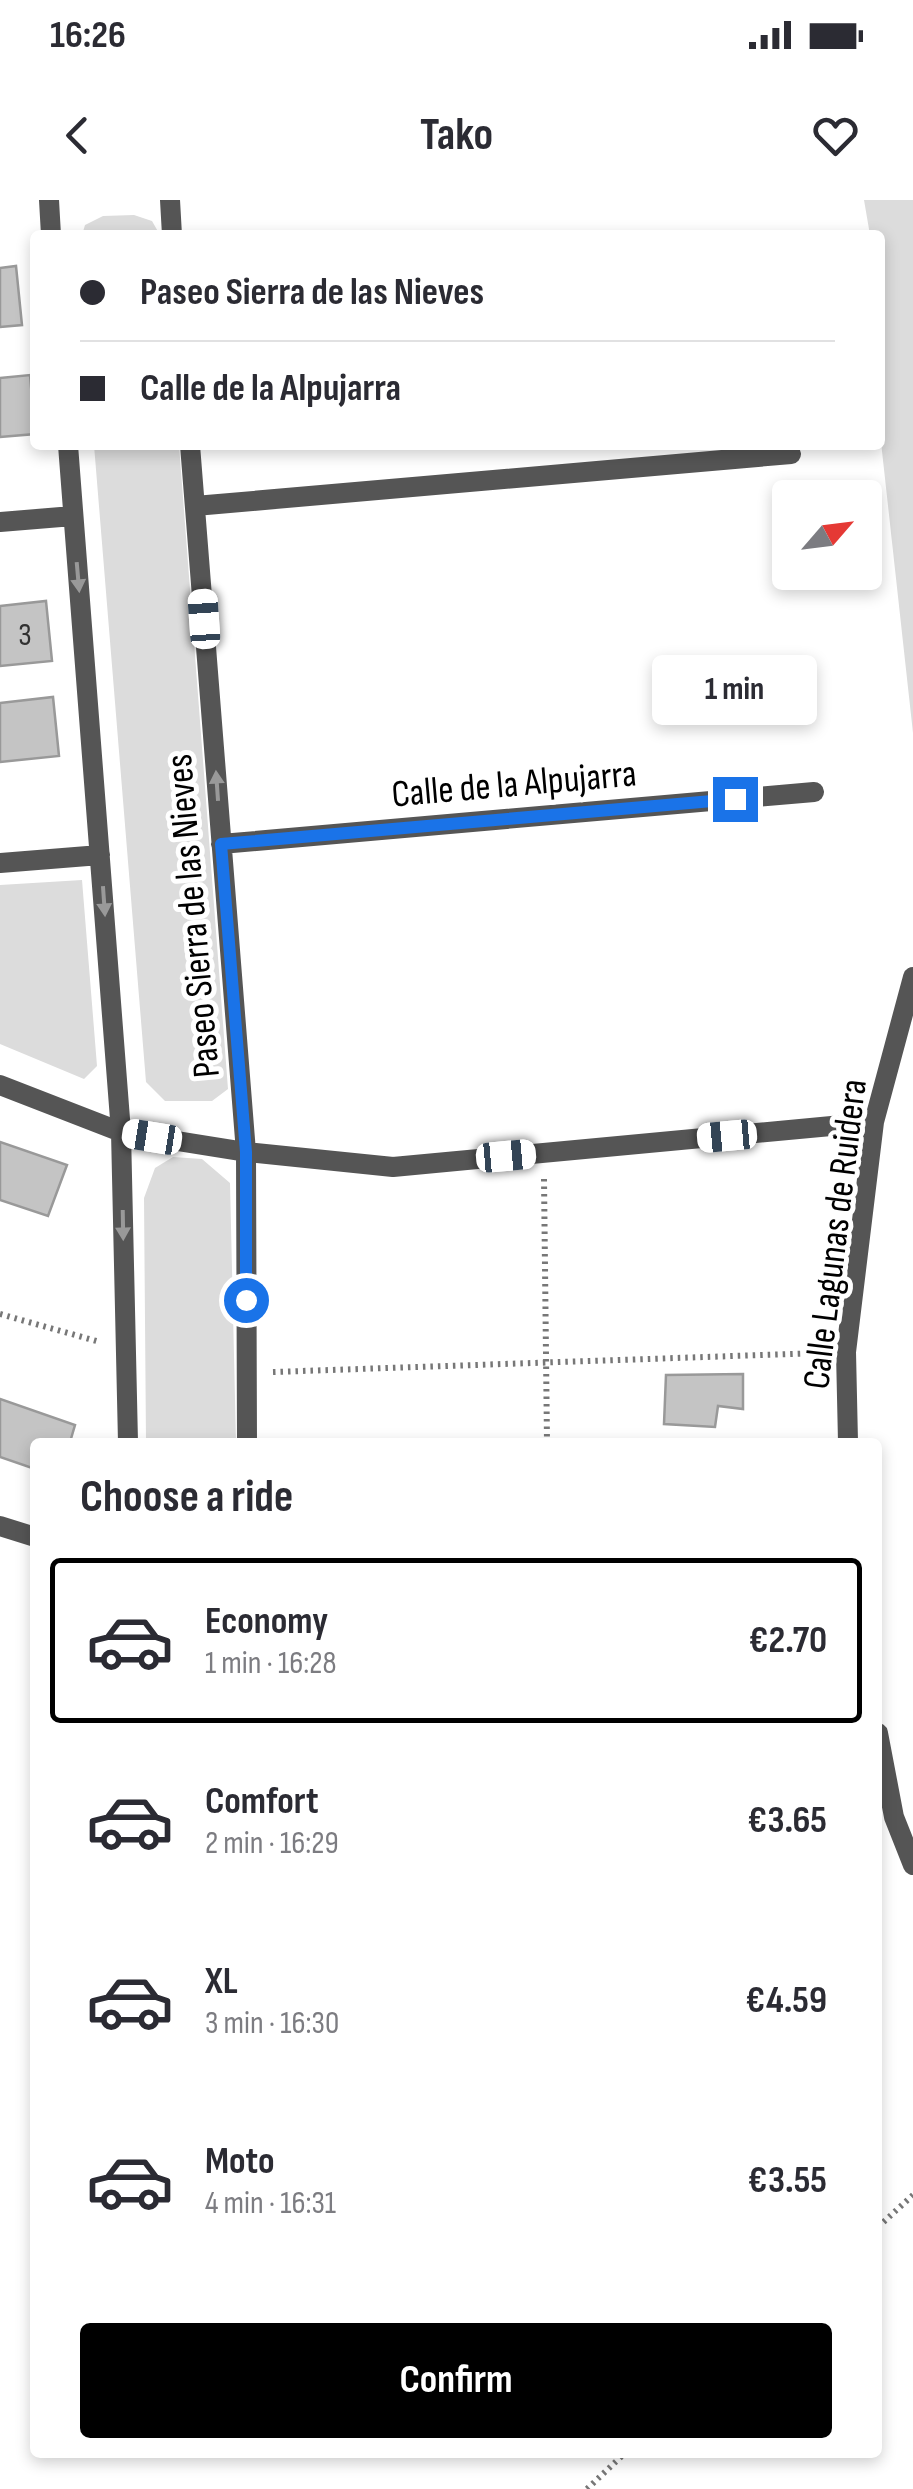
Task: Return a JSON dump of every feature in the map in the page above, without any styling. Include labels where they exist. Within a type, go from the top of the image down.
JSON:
[{"type":"street","points":[[49,200],[51,230]]},
{"type":"street","points":[[170,200],[172,230]]},
{"type":"street","points":[[68,450],[121,1132],[128,1438]]},
{"type":"street","name":"Paseo Sierra de las Nieves","points":[[190,450],[246,1152],[247,1438]]},
{"type":"street","points":[[195,506],[791,454]]},
{"type":"street","points":[[0,522],[73,516]]},
{"type":"street","name":"Calle de la Alpujarra","points":[[221,844],[814,792]]},
{"type":"street","points":[[0,864],[100,854]]},
{"type":"street","name":"Calle Lagunas de Ruidera","points":[[848,1438],[846,1352],[874,1122],[913,978]]},
{"type":"street","points":[[0,1085],[121,1132],[246,1152],[393,1167],[874,1122]]},
{"type":"street","points":[[0,1526],[30,1535]]},
{"type":"street","points":[[882,1753],[894,1817],[913,1864]]},
{"type":"path","points":[[544,1153],[547,1438]]},
{"type":"path","points":[[0,1314],[124,1349]]},
{"type":"path","points":[[247,1373],[846,1352]]},
{"type":"path","points":[[882,2223],[913,2195]]},
{"type":"path","points":[[587,2489],[620,2458]]},
{"type":"shaded area","points":[[864,200],[913,200],[913,733],[882,450],[885,450],[885,230],[869,230]]},
{"type":"shaded area","points":[[134,215],[152,221],[157,230],[84,230],[85,225],[103,216]]},
{"type":"shaded area","points":[[94,450],[179,450],[228,1089],[212,1101],[165,1101],[146,1082]]},
{"type":"shaded area","points":[[82,880],[97,1066],[84,1079],[0,1044],[0,885]]},
{"type":"shaded area","points":[[173,1157],[202,1159],[230,1183],[236,1438],[146,1438],[144,1198],[155,1168]]},
{"type":"building","points":[[16,266],[22,325],[0,327],[0,268]]},
{"type":"building","points":[[30,375],[30,434],[0,437],[0,378]]},
{"type":"building","points":[[46,601],[52,661],[0,666],[0,606]]},
{"type":"building","points":[[53,697],[59,756],[0,762],[0,703]]},
{"type":"building","points":[[0,1142],[67,1165],[48,1216],[0,1200]]},
{"type":"building","points":[[743,1374],[743,1409],[718,1406],[715,1427],[664,1424],[666,1375]]},
{"type":"building","points":[[0,1399],[75,1425],[71,1438],[30,1438],[30,1467],[0,1457]]},
{"type":"route","points":[[246,1300],[246,1152],[221,844],[735,799]]}]
